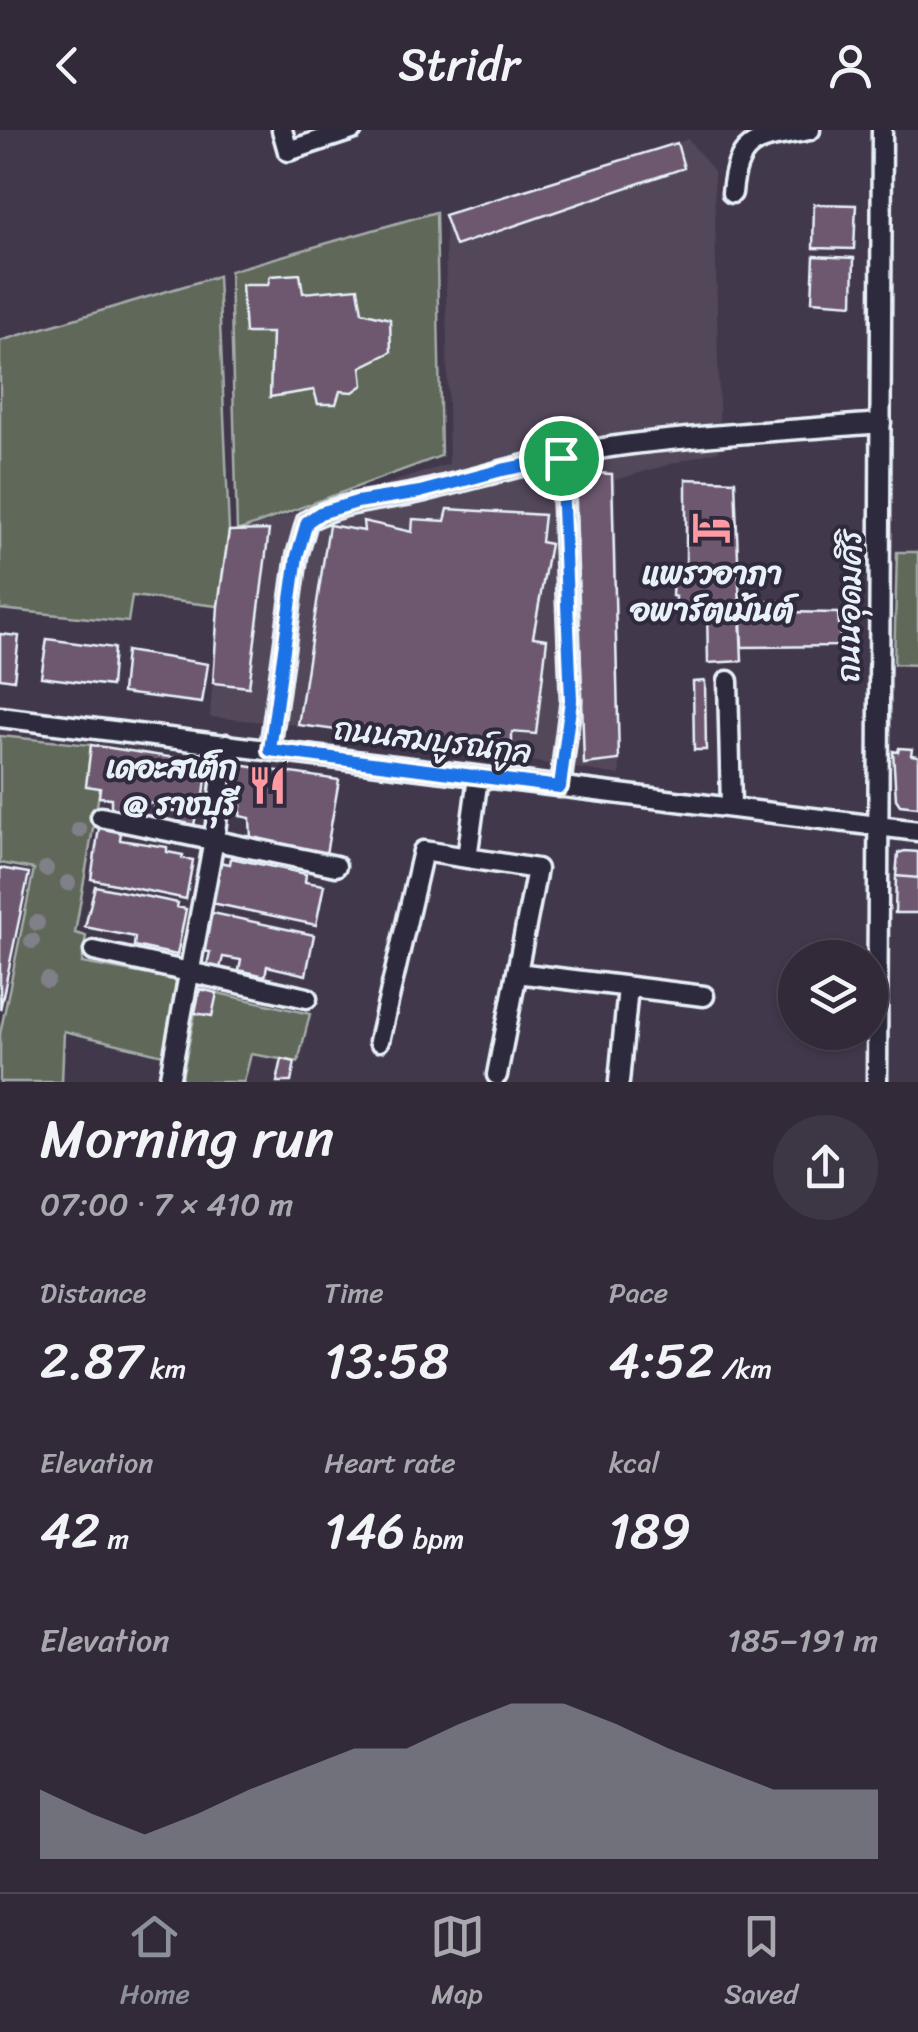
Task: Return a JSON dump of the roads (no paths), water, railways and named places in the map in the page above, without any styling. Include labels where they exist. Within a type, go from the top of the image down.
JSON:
[{"type":"street","points":[[282,130],[288,151],[352,130]]},
{"type":"street","points":[[732,193],[737,162],[745,148],[768,138],[810,130]]},
{"type":"street","name":"ถนนอุดมศิริ","points":[[877,1082],[882,130]]},
{"type":"street","points":[[270,750],[297,556],[307,522],[320,513],[621,445],[881,423]]},
{"type":"street","points":[[560,787],[571,700],[561,458]]},
{"type":"street","points":[[728,681],[730,806]]},
{"type":"street","name":"ถนนสมบูรณ์กูล","points":[[0,717],[918,832]]},
{"type":"street","points":[[169,1082],[214,840],[226,744]]},
{"type":"street","points":[[467,858],[478,777]]},
{"type":"street","points":[[101,817],[336,866]]},
{"type":"street","points":[[380,1040],[424,852],[538,869],[497,1075]]},
{"type":"street","points":[[94,952],[307,998]]},
{"type":"street","points":[[517,973],[704,996]]},
{"type":"street","points":[[619,1082],[628,987]]},
{"type":"place","name":"แพรวอาภา อพาร์ตเม้นต์","points":[[712,528]]},
{"type":"place","name":"เดอะสเต็ก @ ราชบุรี","points":[[267,785]]}]
